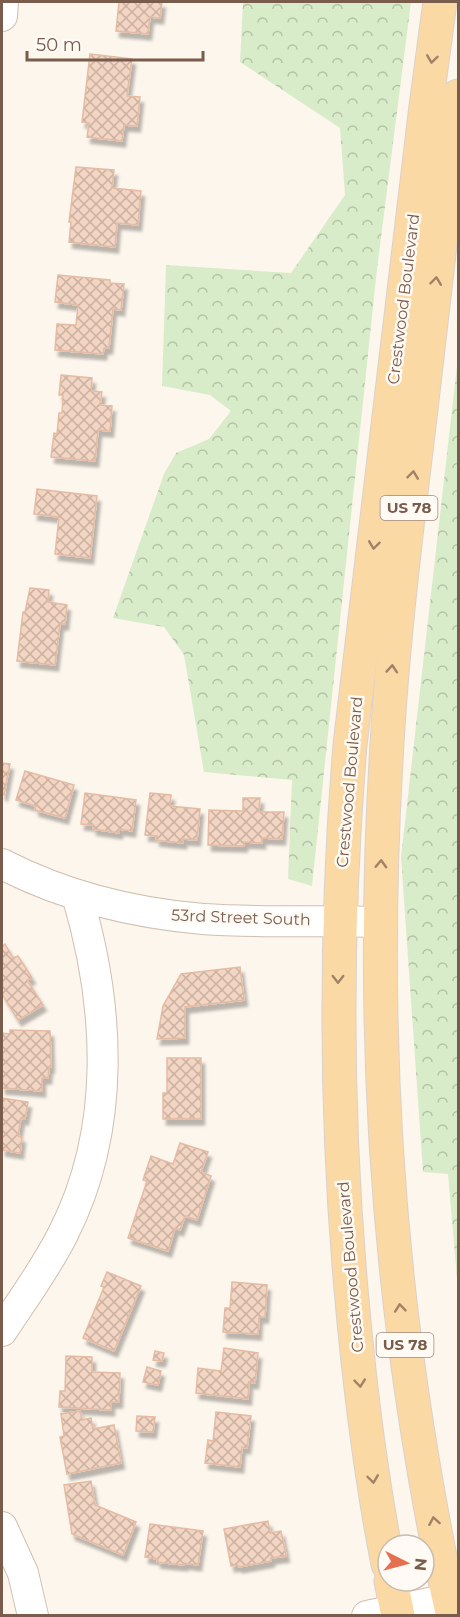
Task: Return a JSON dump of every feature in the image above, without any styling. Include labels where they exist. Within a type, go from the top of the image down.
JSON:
[{"type":"main road","name":"Crestwood Boulevard","points":[[382,1533],[365,1421],[346,1230],[338,1035],[339,921],[350,745],[440,2]]},
{"type":"main road","name":"Crestwood Boulevard","points":[[451,1607],[414,1404],[388,1199],[382,1088],[381,922],[386,759],[404,547],[459,96]]},
{"type":"street","points":[[2,16],[3,2]]},
{"type":"street","name":"53rd Street South","points":[[2,864],[41,883],[77,895],[162,914],[204,919],[381,922]]},
{"type":"street","points":[[2,1331],[64,1233],[86,1176],[96,1129],[103,1080],[104,1038],[95,962],[77,895]]},
{"type":"street","points":[[2,1527],[23,1573],[34,1615]]},
{"type":"street","points":[[389,1605],[451,1607]]},
{"type":"green space","points":[[243,2],[411,2],[377,269],[312,886],[288,879],[292,780],[204,772],[184,655],[164,627],[113,618],[164,474],[176,453],[209,439],[231,411],[210,395],[162,386],[166,265],[291,273],[345,195],[340,128],[240,62]]},
{"type":"green space","points":[[458,357],[458,1290],[448,1174],[423,1172],[401,857]]},
{"type":"building","points":[[119,2],[162,2],[160,18],[150,17],[148,34],[116,31]]},
{"type":"building","points":[[90,54],[132,59],[127,96],[140,97],[137,126],[124,125],[122,141],[87,137],[89,123],[82,122]]},
{"type":"building","points":[[76,167],[114,170],[112,188],[141,191],[138,225],[117,223],[115,247],[69,242],[71,222],[69,222]]},
{"type":"building","points":[[58,275],[110,280],[110,283],[124,284],[121,310],[113,309],[109,348],[104,348],[103,354],[55,350],[57,324],[76,325],[78,305],[55,302]]},
{"type":"building","points":[[61,375],[92,378],[91,391],[102,392],[100,405],[112,406],[110,431],[98,430],[95,461],[51,457],[59,413],[62,413],[63,395],[59,395]]},
{"type":"building","points":[[37,489],[97,496],[90,558],[55,554],[59,517],[34,514]]},
{"type":"building","points":[[30,588],[49,590],[48,602],[67,605],[65,624],[60,624],[55,665],[17,661],[23,612],[25,612]]},
{"type":"building","points":[[2,763],[10,764],[4,795],[2,794]]},
{"type":"building","points":[[25,771],[74,785],[65,818],[35,810],[36,806],[16,800]]},
{"type":"building","points":[[85,793],[136,800],[132,831],[119,829],[119,833],[93,829],[93,825],[81,824]]},
{"type":"building","points":[[150,793],[171,795],[170,806],[200,809],[197,840],[183,839],[183,843],[156,840],[157,836],[145,835]]},
{"type":"building","points":[[243,798],[260,798],[259,812],[284,812],[282,839],[262,838],[262,843],[244,842],[244,846],[208,845],[209,810],[243,811]]},
{"type":"building","points":[[5,944],[13,958],[18,956],[32,978],[27,980],[43,1005],[18,1020],[2,994],[2,947]]},
{"type":"building","points":[[240,967],[244,1000],[185,1007],[185,1038],[157,1039],[163,1006],[181,974]]},
{"type":"building","points":[[10,1030],[50,1031],[51,1067],[49,1067],[48,1078],[42,1078],[42,1091],[2,1088],[2,1033],[10,1034]]},
{"type":"building","points":[[167,1058],[201,1058],[201,1119],[163,1119],[163,1093],[167,1093]]},
{"type":"building","points":[[2,1098],[28,1102],[25,1119],[21,1118],[18,1136],[22,1137],[20,1153],[2,1150]]},
{"type":"building","points":[[180,1143],[208,1152],[201,1172],[211,1176],[197,1220],[185,1216],[180,1230],[175,1228],[168,1251],[128,1238],[147,1181],[143,1180],[151,1156],[173,1164]]},
{"type":"building","points":[[107,1272],[141,1286],[114,1351],[83,1338],[104,1287],[101,1286]]},
{"type":"building","points":[[232,1282],[267,1285],[265,1317],[259,1317],[258,1334],[223,1332],[225,1308],[230,1308]]},
{"type":"building","points":[[224,1348],[258,1353],[255,1383],[249,1382],[248,1399],[196,1393],[198,1368],[221,1371]]},
{"type":"building","points":[[155,1351],[164,1353],[162,1361],[153,1360]]},
{"type":"building","points":[[66,1356],[92,1357],[92,1372],[120,1373],[119,1402],[111,1402],[111,1410],[59,1407],[60,1391],[65,1391]]},
{"type":"building","points":[[147,1367],[161,1371],[158,1385],[143,1382]]},
{"type":"building","points":[[80,1411],[82,1420],[91,1418],[93,1429],[114,1425],[121,1463],[67,1474],[60,1437],[64,1436],[61,1414]]},
{"type":"building","points":[[216,1412],[251,1416],[247,1448],[242,1447],[240,1467],[205,1463],[208,1440],[213,1441]]},
{"type":"building","points":[[137,1416],[155,1417],[153,1432],[136,1431]]},
{"type":"building","points":[[91,1481],[95,1505],[136,1522],[123,1555],[72,1534],[64,1485]]},
{"type":"building","points":[[268,1521],[270,1533],[281,1531],[286,1556],[239,1567],[238,1565],[231,1566],[224,1529]]},
{"type":"building","points":[[150,1524],[203,1531],[198,1565],[157,1562],[158,1559],[145,1557]]}]
